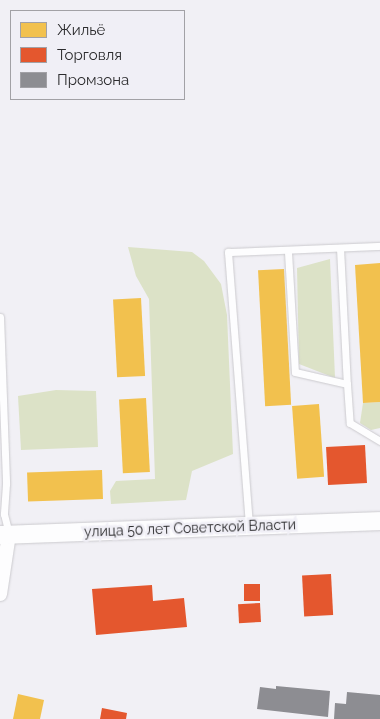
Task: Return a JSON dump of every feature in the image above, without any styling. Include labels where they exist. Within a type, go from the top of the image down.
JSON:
[{"type":"street","name":"улица 50 лет Советской Власти","points":[[4,535],[380,521]]},
{"type":"street","points":[[0,594],[4,535]]},
{"type":"lane","points":[[249,526],[228,252],[288,252],[380,246]]},
{"type":"lane","points":[[340,248],[350,423],[380,441]]},
{"type":"lane","points":[[288,252],[296,372],[347,384]]},
{"type":"lane","points":[[0,316],[6,484],[4,535]]},
{"type":"green space","points":[[128,247],[192,252],[204,261],[221,284],[227,315],[233,454],[192,471],[186,500],[111,504],[110,491],[116,481],[155,479],[149,299],[136,276]]},
{"type":"green space","points":[[330,259],[335,378],[299,364],[297,268]]},
{"type":"green space","points":[[56,390],[96,391],[98,447],[21,450],[18,396]]},
{"type":"green space","points":[[380,402],[380,428],[371,430],[360,423],[363,403]]},
{"type":"building: Жильё","points":[[380,263],[380,402],[363,403],[355,265]]},
{"type":"building: Жильё","points":[[284,269],[291,405],[265,406],[258,270]]},
{"type":"building: Жильё","points":[[141,298],[145,376],[117,377],[113,299]]},
{"type":"building: Жильё","points":[[146,398],[150,472],[123,473],[119,399]]},
{"type":"building: Жильё","points":[[319,404],[324,477],[297,479],[292,406]]},
{"type":"building: Жильё","points":[[102,470],[103,499],[28,502],[27,473]]},
{"type":"building: Жильё","points":[[18,694],[44,700],[40,719],[13,719]]},
{"type":"building: Торговля","points":[[365,445],[367,483],[328,485],[326,447]]},
{"type":"building: Торговля","points":[[331,574],[333,615],[304,616],[302,576]]},
{"type":"building: Торговля","points":[[244,584],[260,584],[260,601],[244,601]]},
{"type":"building: Торговля","points":[[152,585],[153,601],[184,598],[187,627],[96,635],[92,589]]},
{"type":"building: Торговля","points":[[260,603],[261,622],[239,623],[238,604]]},
{"type":"building: Торговля","points":[[102,708],[127,713],[126,719],[100,719]]},
{"type":"building: Промзона","points":[[276,686],[330,691],[328,717],[257,709],[260,687],[276,689]]},
{"type":"building: Промзона","points":[[347,692],[380,695],[380,719],[334,719],[335,703],[346,704]]}]
